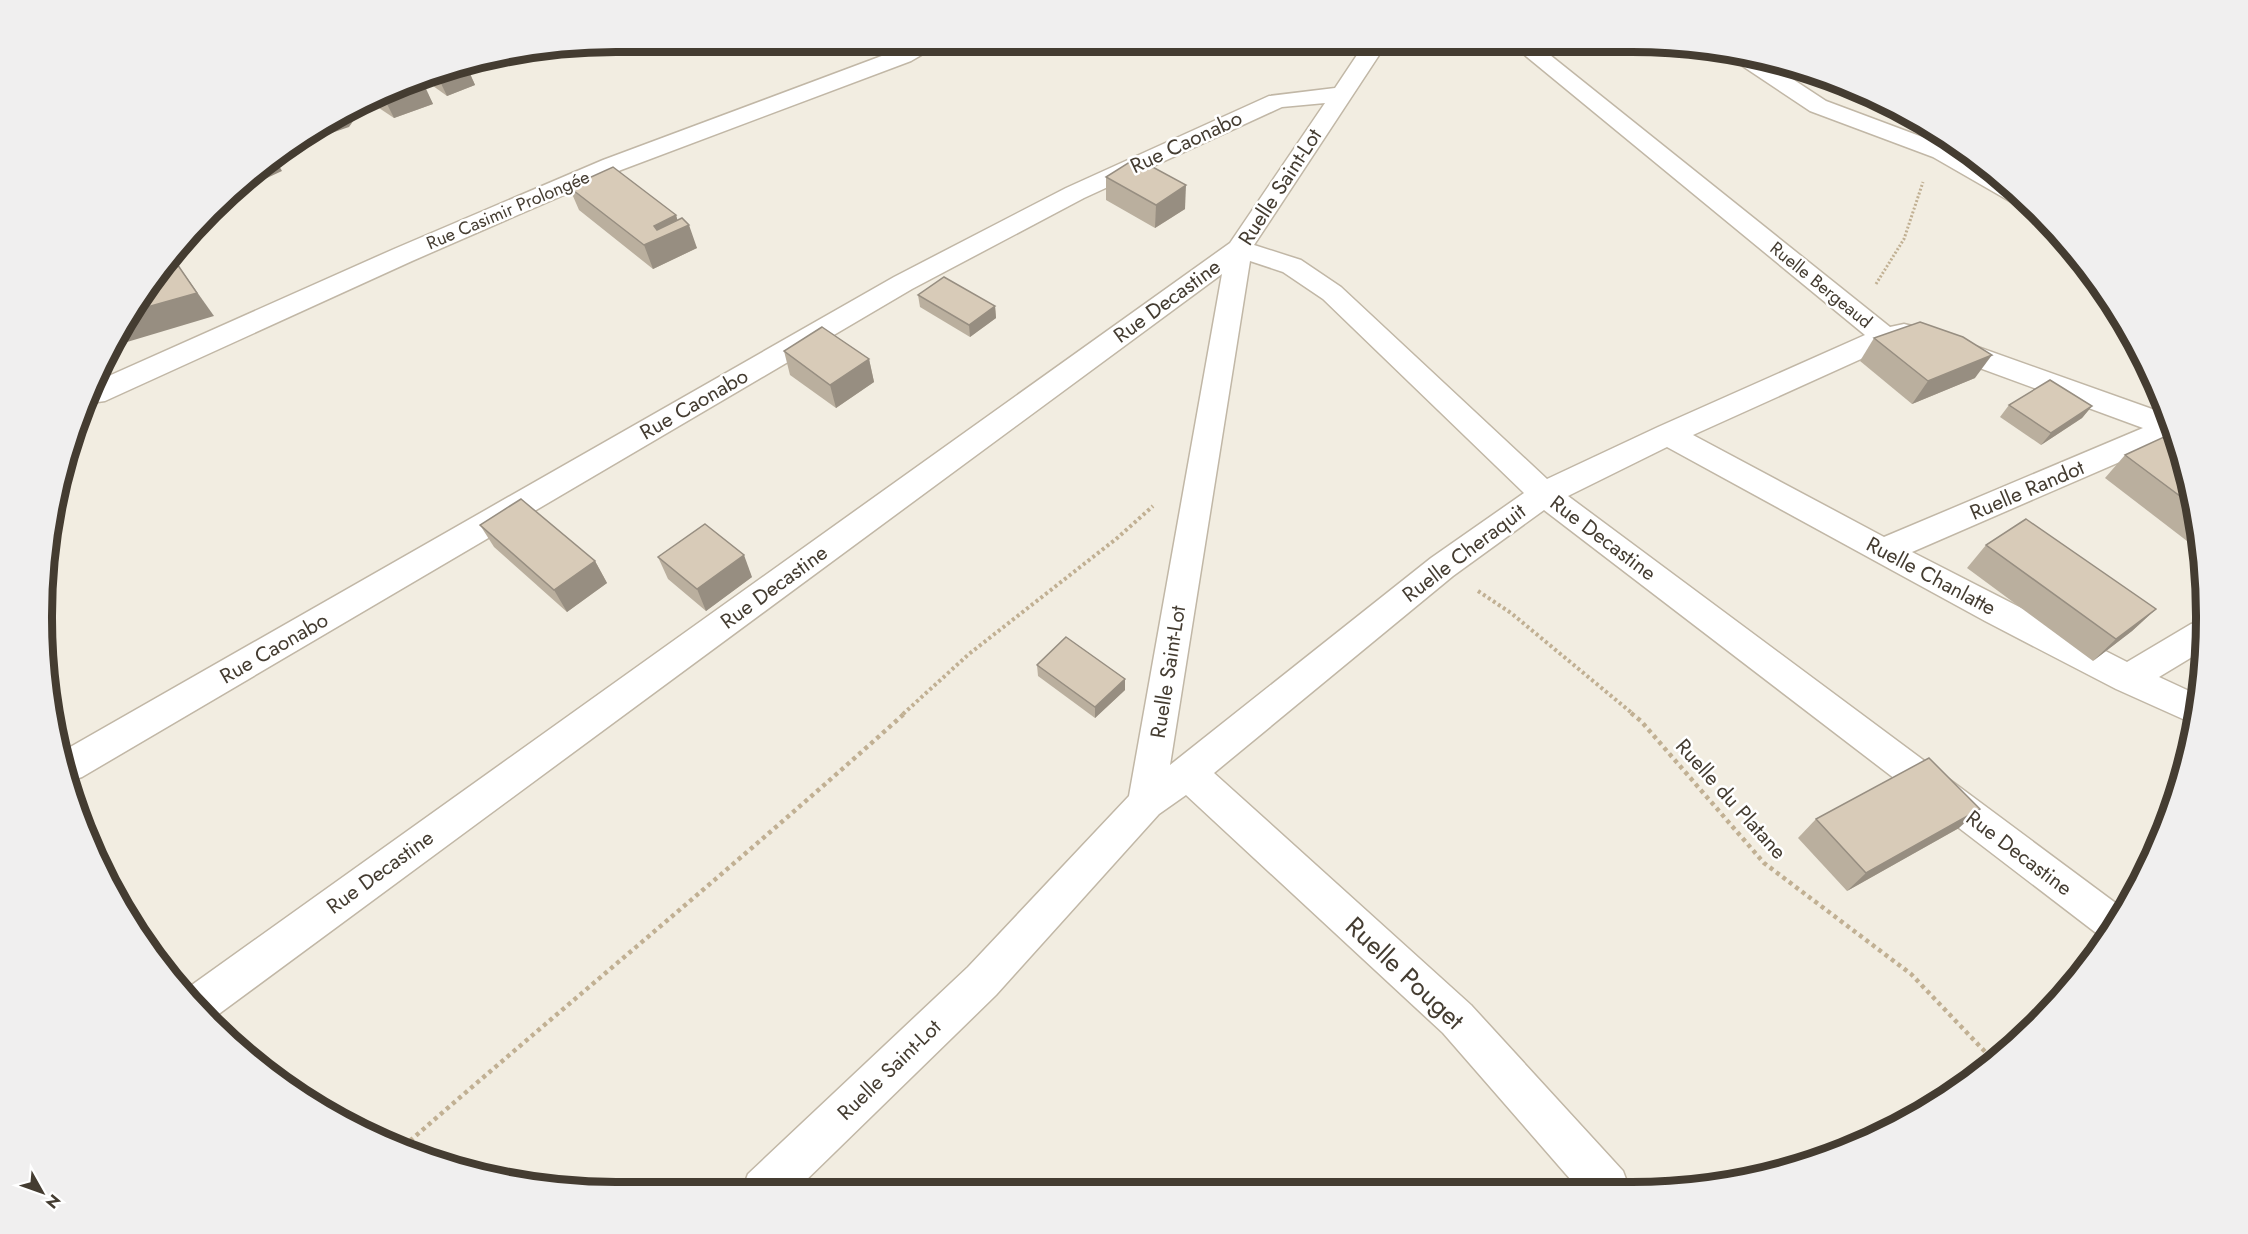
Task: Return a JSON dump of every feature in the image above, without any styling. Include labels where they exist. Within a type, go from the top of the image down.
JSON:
[{"type":"street","name":"Rue Casimir Prolongée","points":[[99,392],[403,255],[612,165],[910,52]]},
{"type":"street","name":"Ruelle Saint-Lot","points":[[772,1182],[982,981],[1146,803],[1239,249],[1370,52]]},
{"type":"street","name":"Ruelle Bergeaud","points":[[1532,52],[1885,337],[1904,333],[1923,337],[2162,425]]},
{"type":"street","points":[[1761,68],[1818,106],[1941,152],[1983,176]]},
{"type":"street","name":"Rue Caonabo","points":[[72,764],[903,283],[1075,193],[1277,101],[1341,94]]},
{"type":"street","name":"Rue Decastine","points":[[204,1000],[1239,249],[1292,266],[1332,293],[1544,494],[2107,920]]},
{"type":"street","name":"Ruelle Cheraquit","points":[[1146,803],[1188,773],[1442,567],[1544,494],[1668,434],[1885,337]]},
{"type":"street","name":"Ruelle Randot","points":[[1883,551],[2164,431]]},
{"type":"street","name":"Ruelle Chanlatte","points":[[1668,434],[1883,551],[2128,679],[2188,707]]},
{"type":"street","points":[[2128,679],[2195,639]]},
{"type":"street","name":"Ruelle Pouget","points":[[1188,773],[1457,1019],[1603,1182]]},
{"type":"path","points":[[1858,314],[1904,239],[1917,194],[1932,161],[1905,137]]},
{"type":"path","points":[[409,1142],[567,1004],[789,818],[969,654],[1116,539],[1203,462]]},
{"type":"path","name":"Ruelle du Platane","points":[[1442,567],[1511,613],[1641,721],[1764,863],[1911,974],[1988,1054]]},
{"type":"building","points":[[1136,158],[1186,185],[1156,205],[1106,177]]},
{"type":"building","points":[[613,167],[676,215],[654,226],[657,230],[682,218],[689,225],[644,245],[569,187]]},
{"type":"building","points":[[177,264],[197,293],[145,308]]},
{"type":"building","points":[[944,277],[995,306],[969,325],[918,295]]},
{"type":"building","points":[[1920,322],[1963,337],[1992,355],[1928,381],[1874,338]]},
{"type":"building","points":[[822,327],[869,359],[830,385],[784,351]]},
{"type":"building","points":[[2050,380],[2092,406],[2051,433],[2009,405]]},
{"type":"building","points":[[2166,436],[2183,498],[2125,455]]},
{"type":"building","points":[[521,499],[595,561],[554,590],[480,525]]},
{"type":"building","points":[[2026,519],[2156,609],[2116,639],[1986,545]]},
{"type":"building","points":[[705,524],[744,555],[697,589],[658,557]]},
{"type":"building","points":[[1066,637],[1125,679],[1095,707],[1037,665]]},
{"type":"building","points":[[1929,758],[1980,809],[1866,873],[1816,819]]}]
